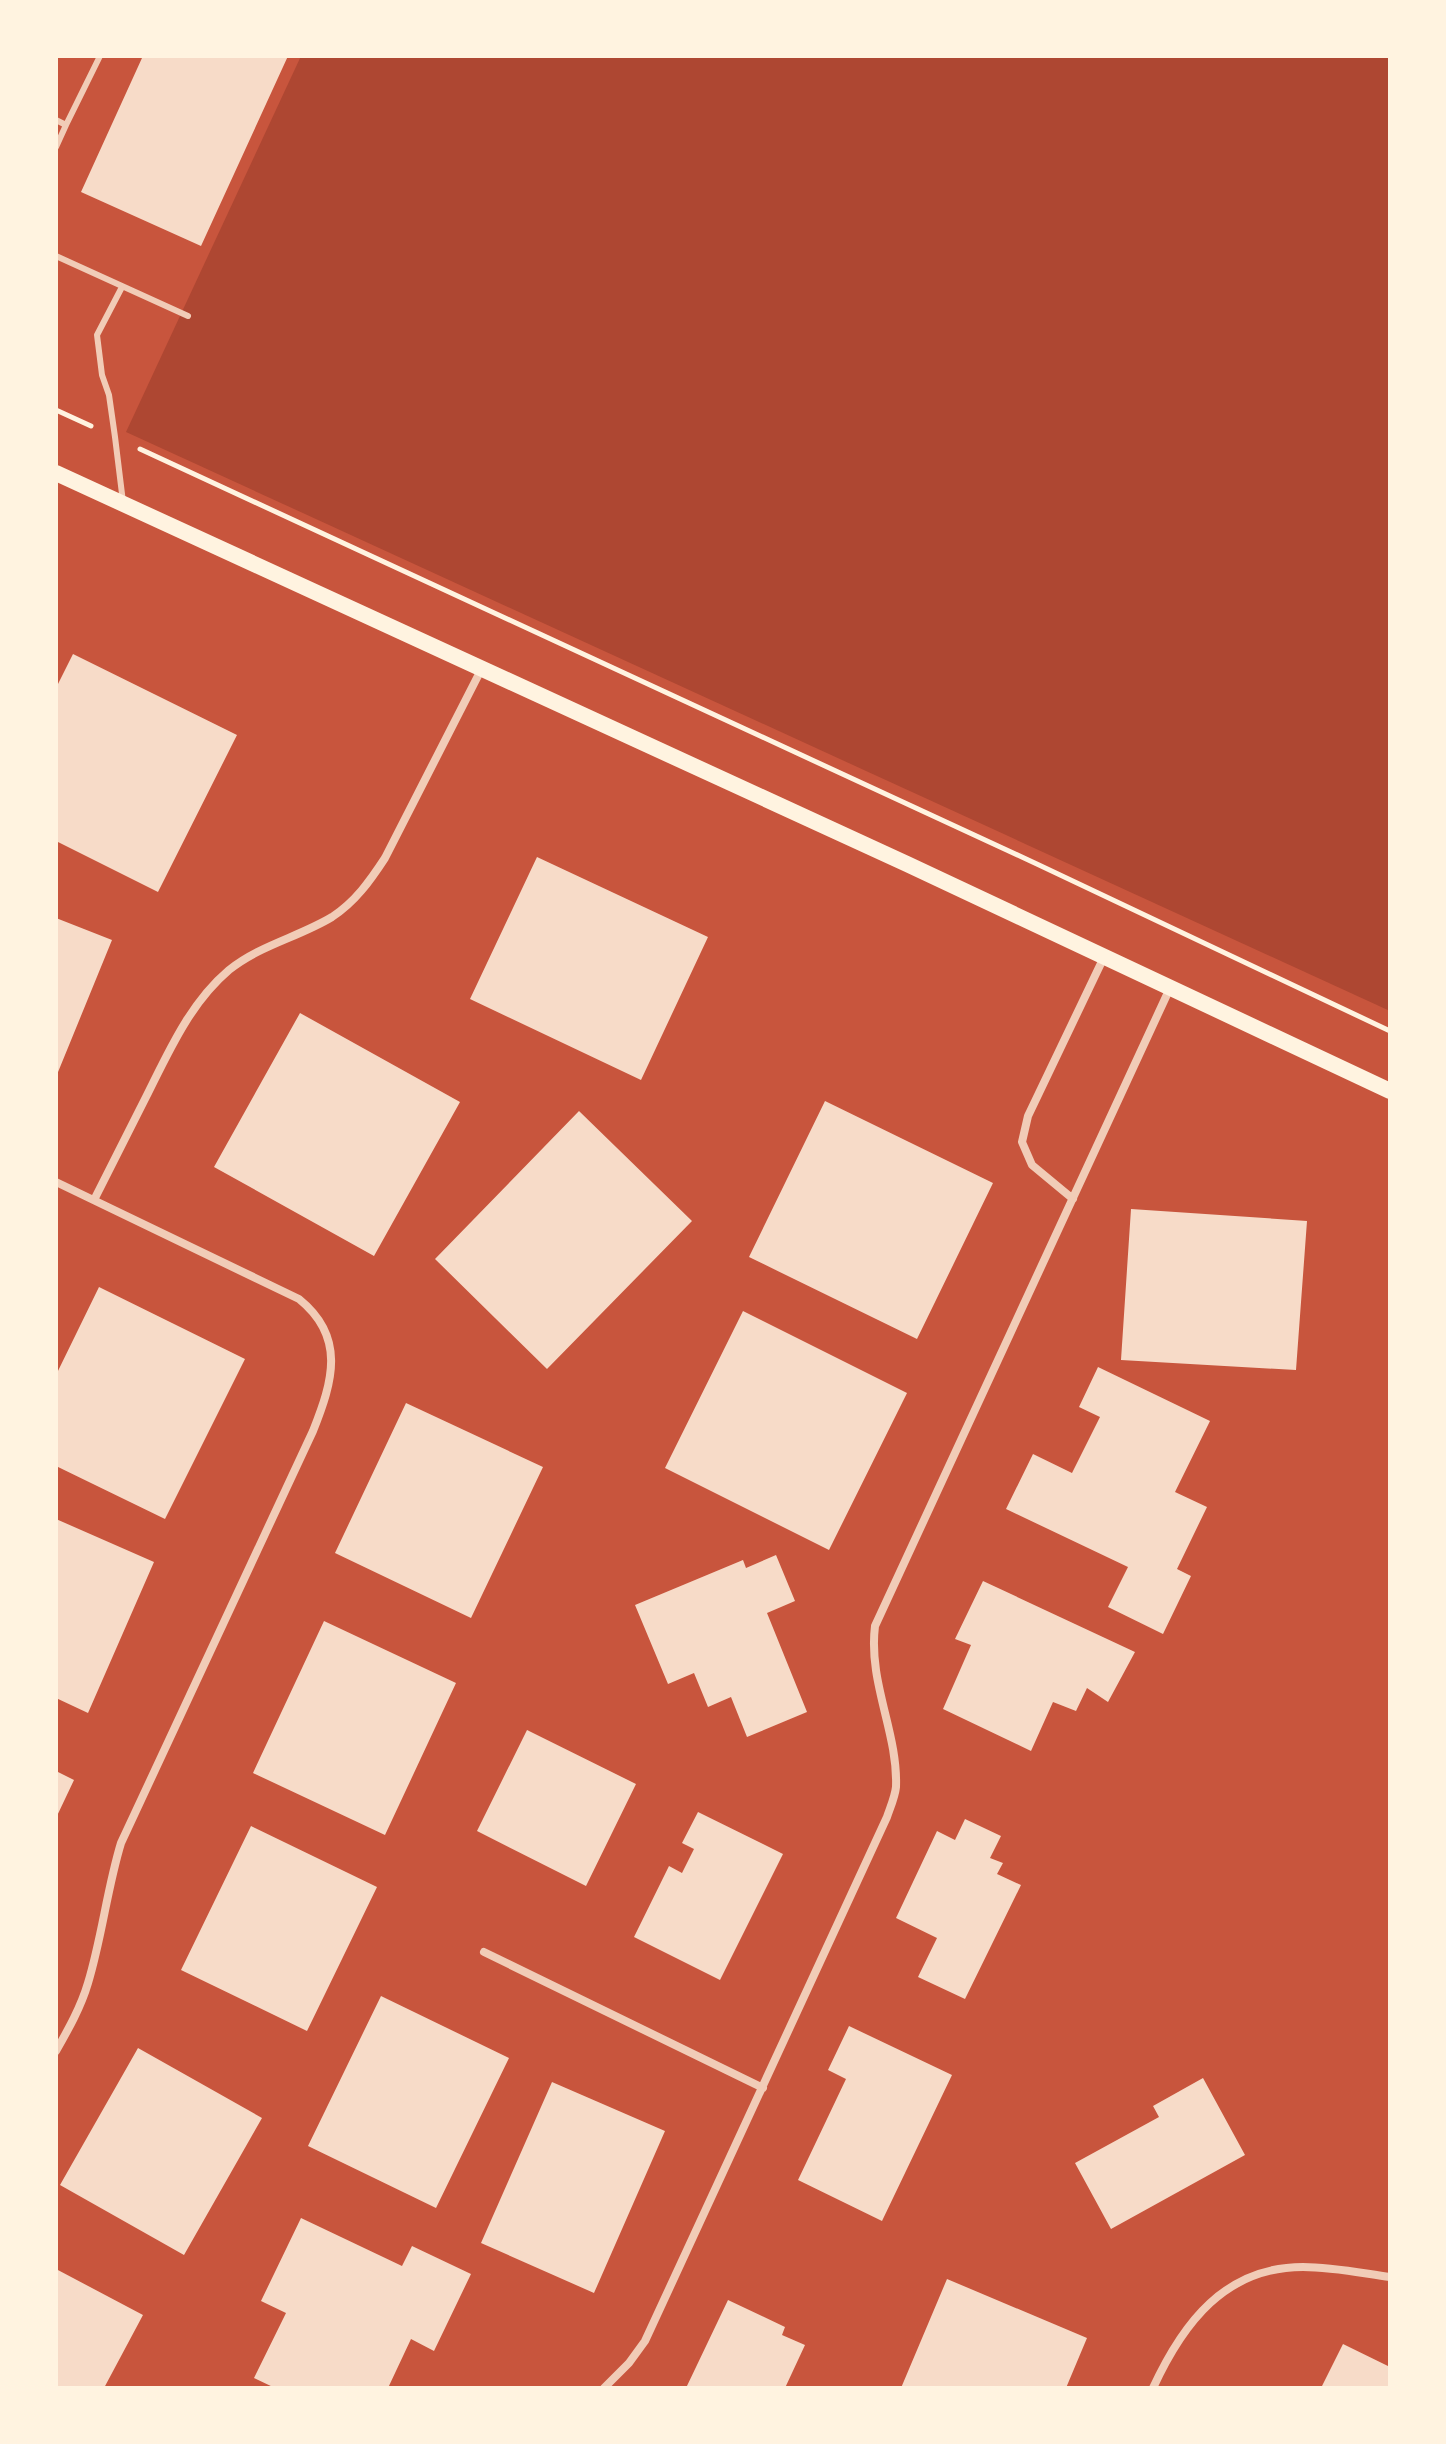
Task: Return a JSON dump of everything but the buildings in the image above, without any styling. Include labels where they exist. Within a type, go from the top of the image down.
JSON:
[{"type":"main road","points":[[58,479],[123,502],[1390,1091]]},
{"type":"street","points":[[94,1200],[172,1045],[210,988],[254,953],[334,915],[370,882],[482,667]]},
{"type":"street","points":[[1073,1199],[1032,1165],[1022,1142],[1028,1116],[1104,957]]},
{"type":"street","points":[[604,2388],[629,2363],[645,2341],[874,1847],[896,1790],[894,1759],[874,1665],[875,1626],[1170,988]]},
{"type":"street","points":[[56,1182],[299,1299],[314,1311],[332,1349],[326,1398],[313,1431],[121,1843],[109,1883],[87,1987],[56,2051]]},
{"type":"street","points":[[484,1952],[763,2088]]},
{"type":"street","points":[[1153,2388],[1177,2341],[1199,2313],[1219,2293],[1246,2278],[1273,2270],[1302,2267],[1342,2269],[1390,2277]]},
{"type":"lane","points":[[56,147],[100,56]]},
{"type":"lane","points":[[56,120],[66,125]]},
{"type":"lane","points":[[56,256],[188,316]]},
{"type":"lane","points":[[122,287],[97,335],[102,375],[109,395],[123,502]]},
{"type":"path","points":[[56,410],[954,825],[1390,1031]]},
{"type":"shaded area","points":[[301,56],[1390,56],[1390,1011],[126,432]]}]
